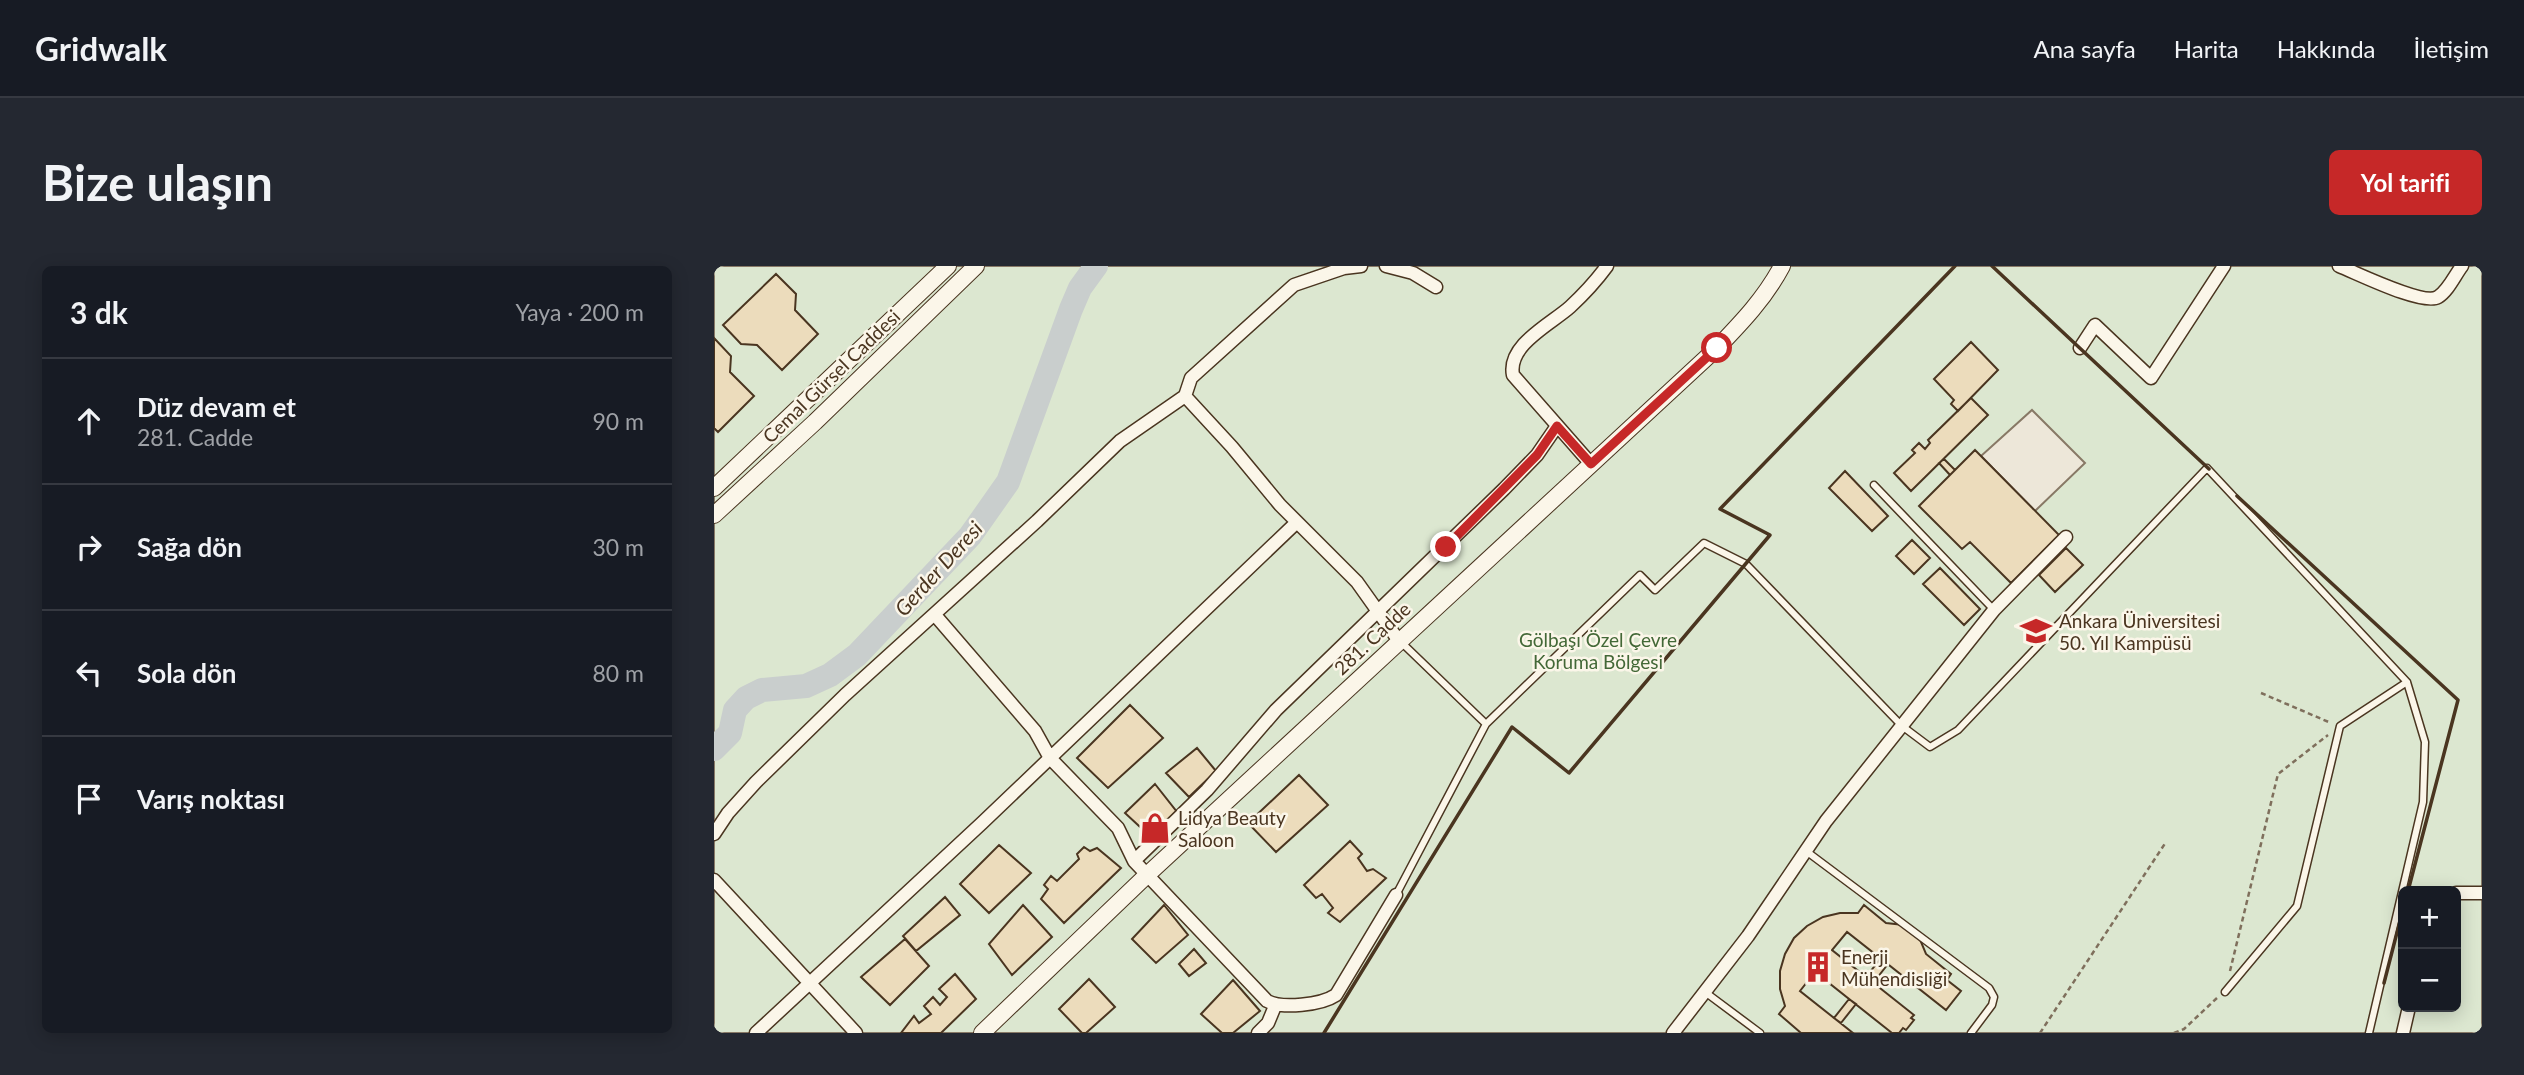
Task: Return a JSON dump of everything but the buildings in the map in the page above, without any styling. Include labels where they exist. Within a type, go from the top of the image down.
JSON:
[{"type":"street","name":"Cemal Gürsel Caddesi","points":[[714,488],[948,266]]},
{"type":"street","name":"Cemal Gürsel Caddesi","points":[[714,515],[815,422],[976,266]]},
{"type":"street","points":[[714,834],[728,813],[756,782],[845,695],[1121,442],[1185,396],[1191,378],[1283,294],[1305,281],[1345,268],[1361,266]]},
{"type":"street","points":[[1386,266],[1413,273],[1436,287]]},
{"type":"street","points":[[1591,464],[1513,375],[1514,358],[1530,339],[1585,293],[1607,266]]},
{"type":"street","name":"281. Cadde","points":[[982,1033],[1147,875],[1752,313],[1768,292],[1782,266]]},
{"type":"street","points":[[2080,348],[2095,326],[2151,378],[2224,266]]},
{"type":"street","points":[[2339,266],[2410,294],[2430,299],[2438,296],[2462,266]]},
{"type":"street","points":[[1185,396],[1297,522],[1357,582],[1399,641]]},
{"type":"street","points":[[1134,861],[1207,790],[1276,710],[1504,489],[1537,455],[1557,426]]},
{"type":"street","points":[[756,1033],[1297,522]]},
{"type":"street","points":[[1673,1033],[1748,936],[1826,821],[1994,610],[2066,537]]},
{"type":"street","points":[[935,615],[1035,731],[1050,758],[1118,828],[1134,861],[1184,911],[1261,996],[1275,1006],[1324,1001],[1340,992],[1396,895]]},
{"type":"street","points":[[714,880],[856,1033]]},
{"type":"street","points":[[2461,893],[2482,892]]},
{"type":"street","points":[[1258,1033],[1268,1023],[1275,1006]]},
{"type":"street","points":[[2403,1033],[2408,1012]]},
{"type":"lane","points":[[1396,895],[1486,724],[1640,575],[1655,590],[1704,542],[1746,564],[1902,726],[1930,747],[1958,730],[2207,468],[2407,682],[2424,742],[2423,802],[2369,1033]]},
{"type":"lane","points":[[1874,485],[1994,610]]},
{"type":"lane","points":[[1399,641],[1486,724]]},
{"type":"lane","points":[[2225,992],[2297,906],[2340,726],[2407,682]]},
{"type":"lane","points":[[1807,851],[1989,988],[1994,997],[1992,1005],[1971,1033]]},
{"type":"lane","points":[[1705,992],[1760,1033]]},
{"type":"path","points":[[2174,1033],[2184,1029],[2225,992],[2278,774],[2340,726],[2261,693]]},
{"type":"path","points":[[2040,1033],[2166,842]]},
{"type":"green space","name":"Gölbaşı Özel Çevre Koruma Bölgesi","points":[[714,266],[2482,266],[2482,1033],[714,1033]]},
{"type":"shaded area","points":[[2032,410],[2085,463],[2035,511],[1981,456]]},
{"type":"waterway","name":"Gerder Deresi","points":[[714,749],[730,733],[735,710],[746,698],[762,690],[806,686],[830,675],[857,655],[970,536],[1008,482],[1071,309],[1080,288],[1096,266]]},
{"type":"wall","points":[[1324,1033],[1512,727],[1569,773],[1770,535],[1720,509],[1955,266]]},
{"type":"wall","points":[[1992,266],[2209,469]]},
{"type":"wall","points":[[2237,496],[2458,700],[2409,886]]},
{"type":"wall","points":[[2384,983],[2398,928]]},
{"type":"place","name":"Ankara Üniversitesi 50. Yıl Kampüsü","points":[[2036,631]]},
{"type":"place","name":"Lidya Beauty Saloon","points":[[1155,828]]},
{"type":"place","name":"Enerji Mühendisliği","points":[[1818,967]]},
{"type":"route","points":[[1446,547],[1537,455],[1557,426],[1591,464],[1717,348]]}]
